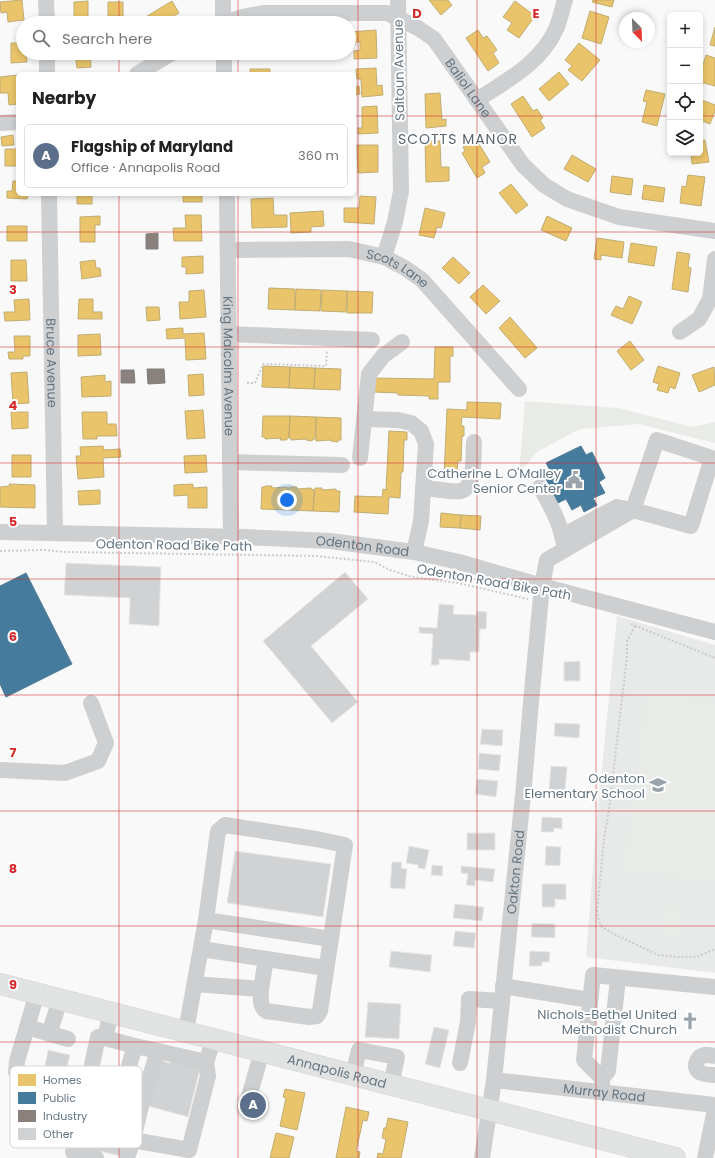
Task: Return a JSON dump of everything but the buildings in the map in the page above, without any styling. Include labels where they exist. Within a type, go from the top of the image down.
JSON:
[{"type":"main road","name":"Annapolis Road","points":[[0,984],[675,1158]]},
{"type":"street","points":[[46,0],[47,16]]},
{"type":"street","points":[[223,0],[224,16]]},
{"type":"street","name":"Saltoun Avenue","points":[[384,257],[395,222],[401,191],[398,0]]},
{"type":"street","points":[[477,100],[526,67],[543,50],[556,29],[565,0]]},
{"type":"street","name":"Baliol Lane","points":[[247,16],[263,13],[387,13],[418,28],[434,39],[523,165],[544,185],[567,199],[619,217],[715,231]]},
{"type":"street","points":[[47,60],[47,72]]},
{"type":"street","points":[[140,72],[160,60]]},
{"type":"street","points":[[224,60],[224,72]]},
{"type":"street","points":[[0,122],[16,122]]},
{"type":"street","name":"Bruce Avenue","points":[[49,196],[55,533]]},
{"type":"street","name":"King Malcolm Avenue","points":[[227,196],[231,537]]},
{"type":"street","name":"Scots Lane","points":[[228,250],[349,249],[384,257],[405,268],[422,280],[520,389]]},
{"type":"street","points":[[680,332],[699,318],[710,299],[715,259]]},
{"type":"street","points":[[229,334],[372,340]]},
{"type":"street","points":[[360,458],[369,374],[383,356],[402,342]]},
{"type":"street","points":[[364,419],[398,420],[411,423],[421,431],[426,444],[421,520],[414,552]]},
{"type":"street","points":[[657,440],[712,458],[691,526],[633,510],[657,440]]},
{"type":"street","points":[[423,488],[460,491],[467,488],[471,480],[474,442]]},
{"type":"street","points":[[230,462],[342,465]]},
{"type":"street","points":[[540,487],[554,511],[563,543]]},
{"type":"street","name":"Oakton Road","points":[[482,1158],[494,1080],[524,793],[542,593],[548,560],[563,543],[633,510]]},
{"type":"street","name":"Odenton Road","points":[[0,532],[231,537],[330,541],[414,552],[459,562],[542,593],[715,632]]},
{"type":"street","points":[[0,770],[65,773],[98,761],[106,743],[92,703]]},
{"type":"street","points":[[186,1032],[206,920],[218,831],[225,825],[345,845],[320,1011],[316,1016],[308,1017],[266,1011],[262,1008],[261,989],[266,959]]},
{"type":"street","points":[[206,920],[331,939]]},
{"type":"street","points":[[201,949],[326,968]]},
{"type":"street","points":[[602,1085],[584,1060],[593,975],[715,987]]},
{"type":"street","points":[[602,1085],[608,1071],[618,978]]},
{"type":"street","points":[[194,984],[261,989]]},
{"type":"street","points":[[16,1066],[16,1061],[37,993]]},
{"type":"street","points":[[460,1063],[468,1022],[469,999],[503,994],[590,1000]]},
{"type":"street","points":[[49,1034],[60,1000]]},
{"type":"street","points":[[105,1038],[111,1012]]},
{"type":"street","points":[[27,1027],[68,1039]]},
{"type":"street","points":[[92,1066],[98,1037],[206,1062]]},
{"type":"street","points":[[142,1142],[189,1150],[208,1076],[206,1062],[214,1039]]},
{"type":"street","points":[[129,1066],[135,1046]]},
{"type":"street","points":[[353,1075],[359,1050],[397,1057],[392,1085]]},
{"type":"street","points":[[142,1102],[158,1051]]},
{"type":"street","points":[[249,1097],[262,1051]]},
{"type":"street","points":[[715,1056],[702,1056],[697,1060],[696,1066],[697,1070],[702,1073],[715,1075]]},
{"type":"street","name":"Murray Road","points":[[494,1080],[602,1085],[715,1106]]},
{"type":"street","points":[[705,1158],[715,1109]]},
{"type":"street","points":[[127,1158],[130,1148]]},
{"type":"street","points":[[73,1152],[96,1158]]},
{"type":"path","points":[[247,383],[255,383],[263,364],[326,366],[328,338]]},
{"type":"path","name":"Odenton Road Bike Path","points":[[0,551],[43,550],[74,552],[316,556],[374,562],[390,570],[412,577],[458,583],[534,600],[542,593]]},
{"type":"path","points":[[629,624],[715,658]]},
{"type":"path","points":[[635,626],[627,642],[627,656],[609,809],[604,838],[597,913],[602,927],[658,955],[697,957],[715,949]]},
{"type":"shaded area","points":[[525,401],[618,408],[692,427],[715,422],[715,443],[639,424],[580,429],[537,452],[519,473]]},
{"type":"shaded area","name":"Odenton Elementary School","points":[[617,616],[715,645],[715,973],[586,957],[597,818]]},
{"type":"shaded area","points":[[646,693],[715,701],[715,882],[623,871]]},
{"type":"shaded area","points":[[664,907],[683,908],[681,937],[662,935]]},
{"type":"place","name":"Catherine L. O'Malley Senior Center","points":[[574,480]]},
{"type":"place","name":"Odenton Elementary School","points":[[658,785]]},
{"type":"place","name":"Nichols-Bethel United Methodist Church","points":[[690,1021]]},
{"type":"place","name":"Flagship of Maryland","points":[[253,1105]]},
{"type":"district","name":"SCOTTS MANOR","points":[[458,139]]}]
